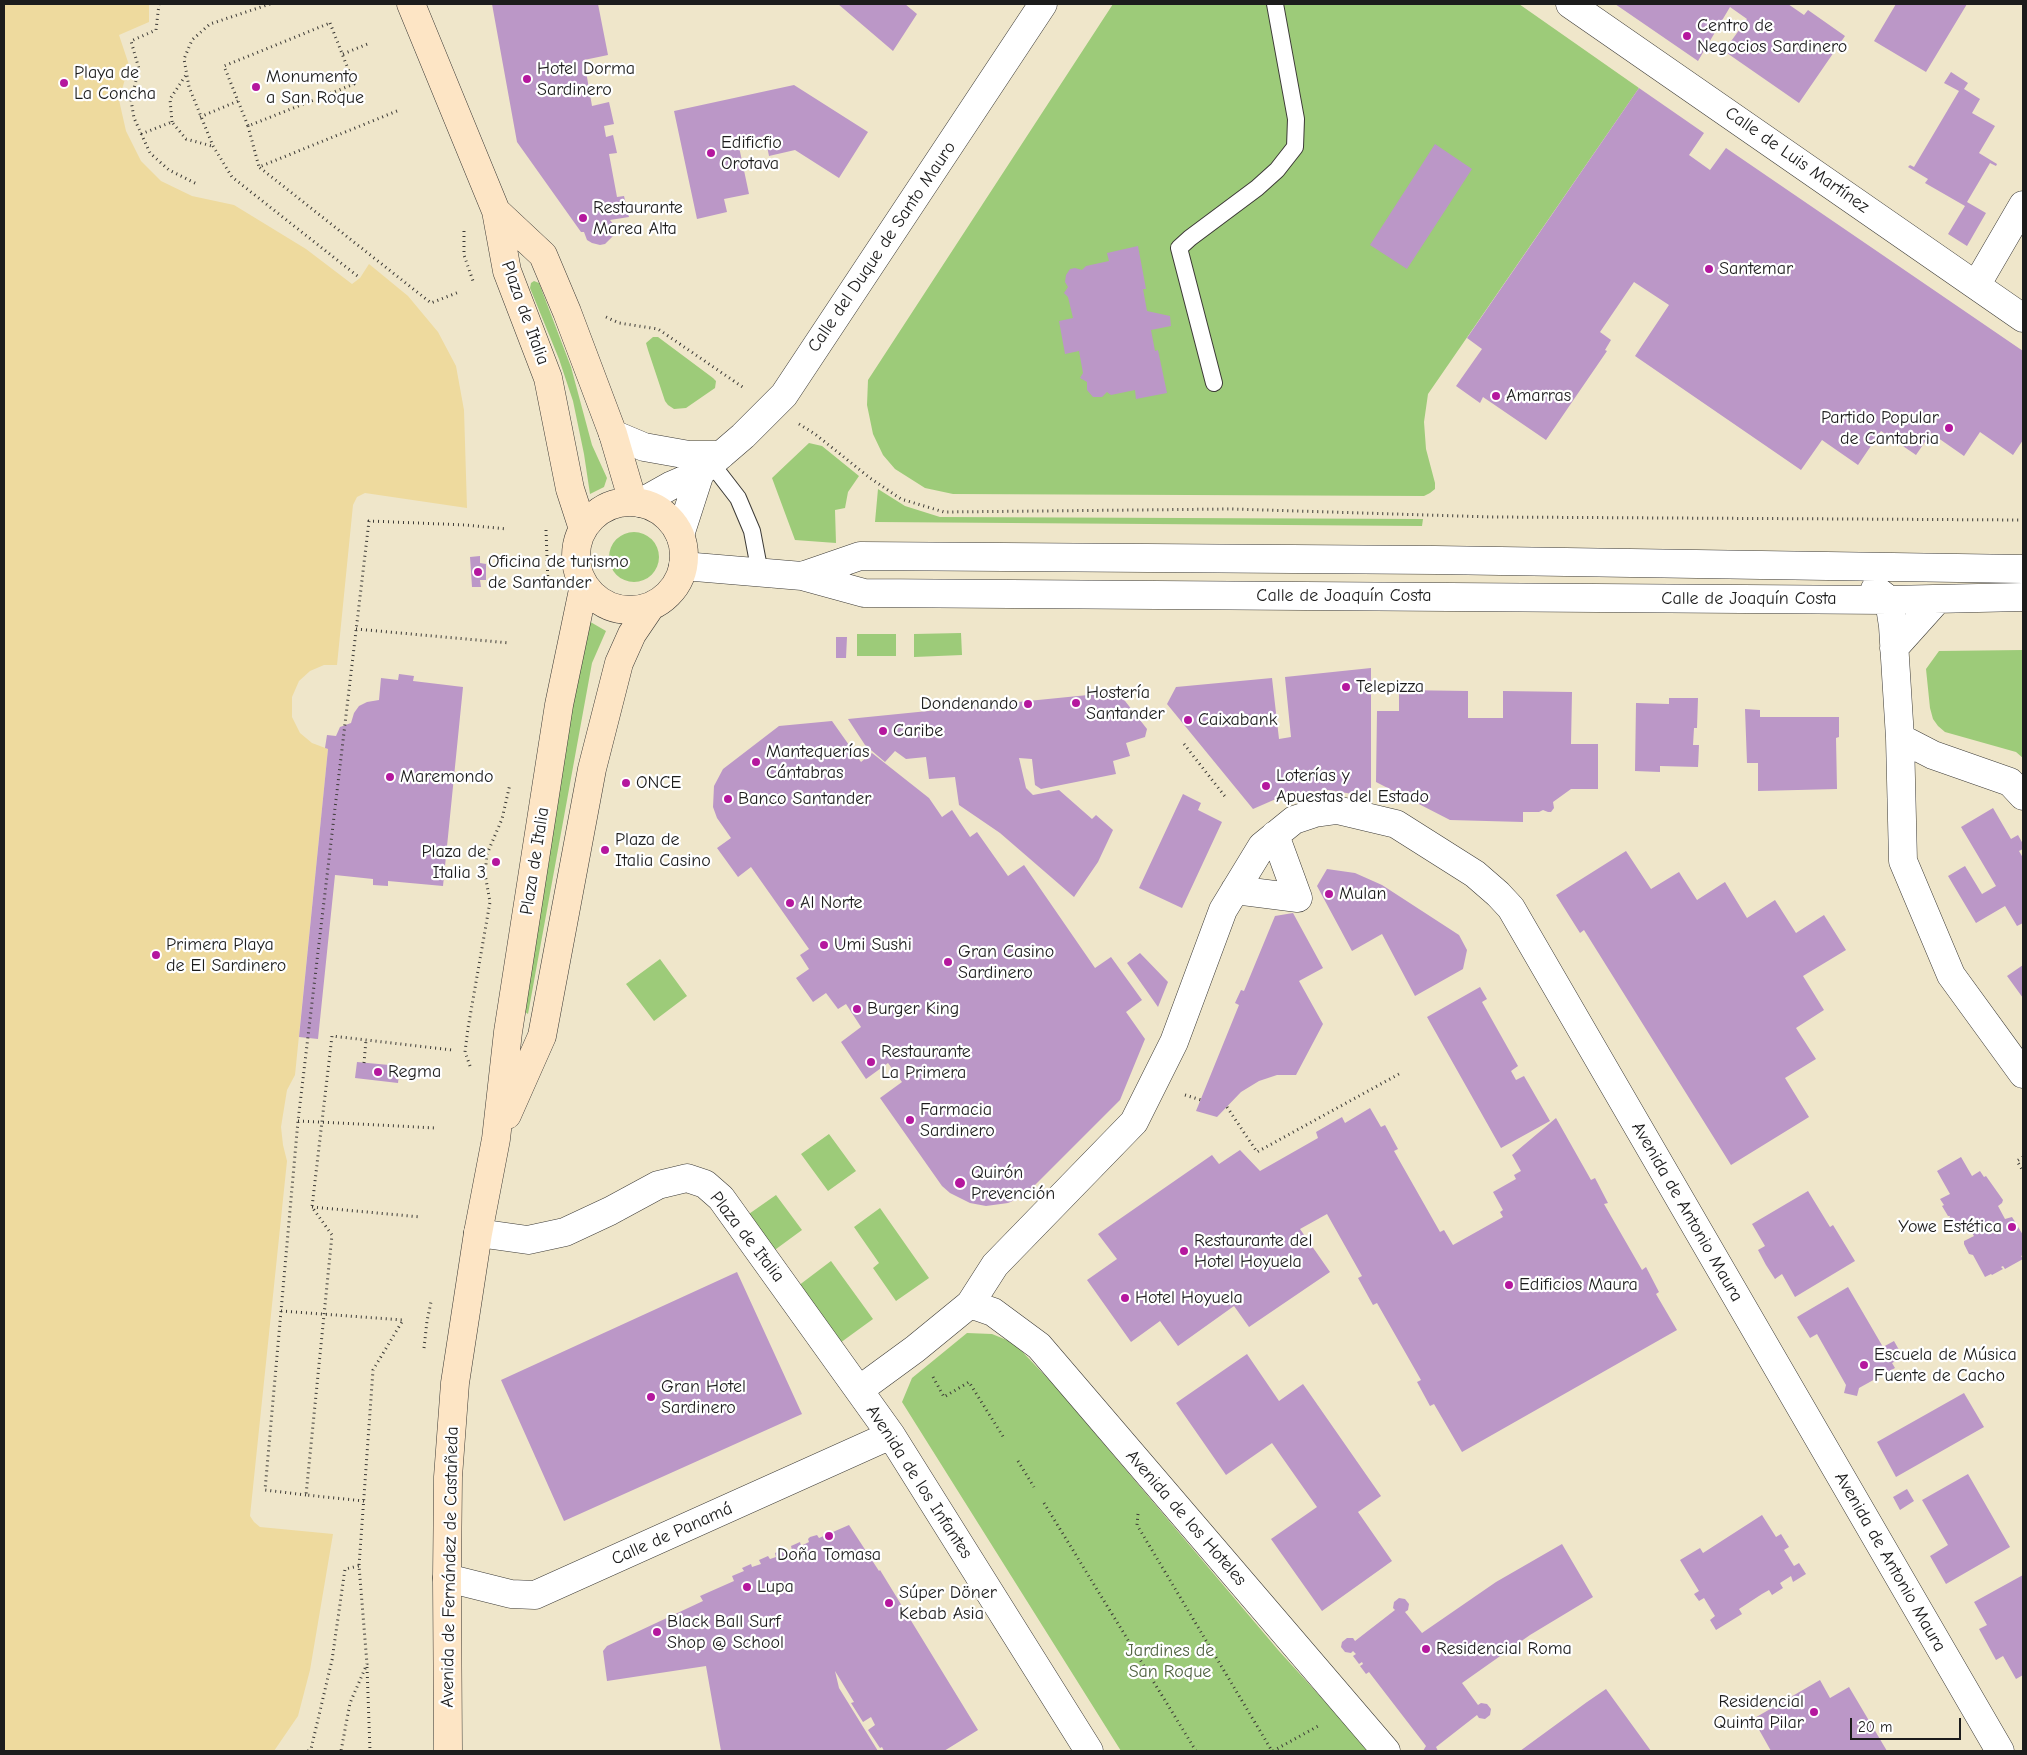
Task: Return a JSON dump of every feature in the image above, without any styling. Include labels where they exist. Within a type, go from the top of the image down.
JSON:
[{"type":"main road","points":[[411,4],[496,211]]},
{"type":"main road","name":"Plaza de Italia","points":[[496,211],[510,281],[548,378],[570,490],[583,529]]},
{"type":"main road","name":"Plaza de Italia","points":[[496,211],[543,255],[567,312],[613,434],[636,503]]},
{"type":"main road","name":"Plaza de Italia","points":[[636,503],[651,506],[672,522],[680,535],[684,550],[683,566],[679,579],[662,600],[639,610],[626,611],[597,600],[584,585],[576,565],[577,543],[583,529],[593,516],[607,507],[636,503]]},
{"type":"main road","name":"Plaza de Italia","points":[[455,1383],[478,1233],[496,1139],[508,1032],[560,705],[584,585]]},
{"type":"main road","name":"Plaza de Italia","points":[[496,1139],[542,1036],[592,769],[619,663],[632,634],[651,606]]},
{"type":"main road","name":"Avenida de Fernández de Castañeda","points":[[448,1751],[448,1476],[455,1383]]},
{"type":"street","name":"Calle del Duque de Santo Mauro","points":[[636,503],[711,464],[743,436],[789,387],[1043,4]]},
{"type":"street","name":"Calle de Luis Martínez","points":[[1570,4],[1977,284],[2023,318]]},
{"type":"street","points":[[1977,284],[2023,205]]},
{"type":"street","points":[[613,434],[644,447],[689,455],[711,464],[680,535]]},
{"type":"street","name":"Calle de Joaquín Costa","points":[[802,576],[860,556],[1435,560],[2023,569]]},
{"type":"street","name":"Calle de Joaquín Costa","points":[[683,566],[802,576],[864,593],[1889,600],[2023,597]]},
{"type":"street","name":"Calle de Joaquín Costa","points":[[1826,567],[1864,581],[1889,600]]},
{"type":"street","points":[[1894,648],[1916,621],[1938,599]]},
{"type":"street","points":[[1889,600],[1900,738],[1903,861],[1951,975],[2023,1074]]},
{"type":"street","points":[[1900,738],[1933,755],[2010,782],[2023,796]]},
{"type":"street","name":"Avenida de Antonio Maura","points":[[859,1390],[915,1349],[970,1304],[995,1265],[1134,1122],[1174,1042],[1222,910],[1262,846],[1294,820],[1315,813],[1337,810],[1396,824],[1475,874],[1511,908],[1992,1749]]},
{"type":"street","points":[[1235,890],[1298,898],[1275,835]]},
{"type":"street","name":"Plaza de Italia","points":[[478,1233],[528,1240],[565,1232],[610,1211],[658,1185],[687,1178],[705,1184],[721,1198],[859,1390]]},
{"type":"street","name":"Avenida de los Hoteles","points":[[970,1304],[994,1312],[1039,1346],[1386,1751]]},
{"type":"street","name":"Avenida de los Infantes","points":[[859,1390],[891,1435],[1089,1751]]},
{"type":"street","name":"Calle de Panamá","points":[[447,1578],[511,1594],[535,1595],[891,1435]]},
{"type":"lane","points":[[1214,383],[1179,248],[1257,188],[1277,170],[1294,147],[1296,119],[1275,4]]},
{"type":"lane","points":[[711,464],[738,498],[752,531],[760,573]]},
{"type":"path","points":[[158,4],[156,30],[131,41],[139,69],[132,100],[134,118],[150,152],[169,170],[197,184]]},
{"type":"path","points":[[270,4],[210,24],[192,40],[184,59],[189,86],[213,146],[232,177],[360,278]]},
{"type":"path","points":[[248,126],[354,84],[330,23],[224,66],[248,126],[259,167],[431,303],[459,292]]},
{"type":"path","points":[[343,54],[370,43]]},
{"type":"path","points":[[187,75],[170,99],[172,122],[186,139],[213,146]]},
{"type":"path","points":[[200,117],[238,101]]},
{"type":"path","points":[[259,167],[397,111]]},
{"type":"path","points":[[141,134],[172,122]]},
{"type":"path","points":[[463,222],[464,255],[479,297],[510,281]]},
{"type":"path","points":[[601,310],[606,317],[619,323],[658,329],[771,408],[815,434],[870,478],[901,499],[944,512],[1232,509],[1492,516],[2023,520]]},
{"type":"path","points":[[364,1501],[265,1490],[298,1121],[369,521],[466,525],[507,529]]},
{"type":"path","points":[[546,525],[548,588]]},
{"type":"path","points":[[356,629],[510,644]]},
{"type":"path","points":[[1184,744],[1227,799]]},
{"type":"path","points":[[471,1070],[465,1052],[490,902],[485,874],[487,854],[502,819],[513,776]]},
{"type":"path","points":[[306,1495],[332,1236],[312,1207],[332,1036],[452,1050]]},
{"type":"path","points":[[364,1063],[366,1040]]},
{"type":"path","points":[[1226,1107],[1257,1152],[1399,1074]]},
{"type":"path","points":[[298,1121],[436,1128]]},
{"type":"path","points":[[2023,1157],[2017,1161],[2023,1171]]},
{"type":"path","points":[[312,1207],[421,1217]]},
{"type":"path","points":[[281,1311],[403,1320],[373,1370],[360,1566],[367,1664],[370,1751]]},
{"type":"path","points":[[915,1349],[944,1397],[969,1382],[1004,1438]]},
{"type":"path","points":[[1018,1461],[1034,1487]]},
{"type":"path","points":[[1044,1503],[1196,1751]]},
{"type":"path","points":[[1137,1525],[1272,1751],[1349,1709]]},
{"type":"path","points":[[308,1751],[311,1749],[332,1660],[345,1570],[360,1566]]},
{"type":"path","points":[[341,1751],[350,1703],[367,1664]]},
{"type":"green space","points":[[1113,4],[1519,4],[1639,88],[1428,394],[1424,422],[1426,449],[1435,483],[1435,489],[1430,493],[1424,496],[953,494],[925,488],[895,469],[883,455],[873,434],[867,405],[868,380]]},
{"type":"green space","points":[[534,281],[539,283],[571,367],[592,445],[607,478],[604,487],[590,494],[573,401],[559,359],[530,288],[531,283]]},
{"type":"green space","points":[[653,337],[658,337],[713,378],[716,381],[715,388],[686,408],[674,409],[668,405],[646,343]]},
{"type":"green space","points":[[809,443],[822,446],[859,476],[848,492],[845,508],[835,510],[836,543],[795,540],[772,478]]},
{"type":"green space","points":[[878,489],[905,506],[940,517],[1423,519],[1422,526],[875,522]]},
{"type":"green space","points":[[639,532],[652,539],[658,547],[658,567],[652,575],[644,581],[629,582],[616,575],[610,567],[609,552],[616,539],[624,533]]},
{"type":"green space","points":[[587,620],[606,631],[592,663],[528,1014],[516,1005]]},
{"type":"green space","points":[[961,633],[962,655],[914,657],[914,634]]},
{"type":"green space","points":[[857,634],[896,634],[896,656],[857,656]]},
{"type":"green space","points":[[2023,650],[2023,758],[2016,752],[1945,732],[1938,726],[1933,719],[1930,708],[1926,669],[1939,651]]},
{"type":"green space","points":[[660,959],[687,996],[654,1021],[626,984]]},
{"type":"green space","points":[[829,1134],[856,1171],[828,1191],[801,1154]]},
{"type":"green space","points":[[776,1195],[802,1230],[772,1252],[746,1216]]},
{"type":"green space","points":[[880,1208],[929,1278],[896,1301],[873,1268],[879,1263],[854,1227]]},
{"type":"green space","points":[[831,1261],[873,1319],[840,1343],[798,1286]]},
{"type":"green space","name":"Jardines de San Roque","points":[[967,1333],[992,1334],[1014,1343],[1055,1386],[1279,1651],[1370,1751],[1121,1751],[902,1402],[912,1378]]},
{"type":"sand","name":"Primera Playa de El Sardinero","points":[[4,4],[149,4],[149,22],[119,35],[129,65],[119,100],[126,131],[141,161],[161,181],[192,196],[234,205],[306,249],[352,284],[360,278],[369,264],[408,296],[438,332],[456,366],[464,410],[467,508],[365,493],[357,497],[353,505],[337,665],[324,665],[310,671],[299,681],[292,697],[292,717],[300,733],[312,743],[328,749],[295,1075],[287,1090],[281,1127],[287,1161],[250,1516],[260,1527],[333,1534],[310,1670],[298,1716],[274,1751],[4,1751]]},
{"type":"building","points":[[492,4],[598,4],[608,55],[584,60],[592,106],[609,102],[614,124],[604,126],[606,137],[613,135],[617,153],[609,154],[617,197],[624,196],[629,217],[610,220],[615,226],[614,235],[605,244],[600,245],[587,240],[584,232],[581,232],[517,142]]},
{"type":"building","points":[[838,4],[905,4],[917,14],[893,51]]},
{"type":"building","points":[[1615,4],[1788,4],[1804,15],[1808,10],[1845,36],[1799,103],[1724,51],[1747,19],[1730,7],[1698,61]]},
{"type":"building","points":[[1896,4],[1967,4],[1926,72],[1874,41]]},
{"type":"building","points":[[1951,72],[1968,83],[1964,89],[1980,99],[1972,113],[1995,126],[1979,153],[1997,164],[1996,166],[1990,163],[1967,202],[1986,213],[1967,246],[1948,234],[1965,206],[1925,183],[1928,179],[1908,167],[1910,165],[1914,167],[1959,91],[1944,83]]},
{"type":"building","name":"Edificfio Orotava","points":[[794,85],[868,132],[839,178],[795,150],[769,156],[765,136],[738,142],[749,194],[724,199],[727,212],[697,219],[674,111]]},
{"type":"building","name":"Santemar","points":[[1639,88],[1704,133],[1689,155],[1710,170],[1726,148],[2023,351],[2023,440],[2013,455],[1980,432],[1964,456],[1931,433],[1916,455],[1881,431],[1858,465],[1822,440],[1801,470],[1635,356],[1669,305],[1634,282],[1600,332],[1611,340],[1605,350],[1607,351],[1546,440],[1483,397],[1480,403],[1456,386],[1482,349],[1467,338]]},
{"type":"building","points":[[1435,144],[1472,169],[1407,269],[1370,245]]},
{"type":"building","points":[[1138,246],[1146,289],[1143,289],[1147,311],[1170,316],[1171,326],[1151,330],[1155,351],[1158,350],[1167,393],[1136,399],[1135,390],[1111,395],[1107,392],[1102,397],[1093,397],[1087,390],[1087,382],[1080,378],[1083,373],[1079,351],[1065,354],[1059,321],[1073,318],[1068,297],[1064,293],[1068,287],[1065,282],[1066,275],[1070,269],[1082,270],[1086,266],[1109,261],[1107,253]]},
{"type":"building","points":[[480,556],[480,563],[486,564],[486,580],[480,580],[481,587],[472,587],[470,557]]},
{"type":"building","points":[[836,637],[847,637],[846,658],[836,658]]},
{"type":"building","points":[[1371,668],[1371,797],[1328,790],[1285,795],[1253,809],[1167,704],[1176,687],[1272,678],[1279,739],[1291,737],[1285,677]]},
{"type":"building","name":"Maremondo","points":[[399,674],[414,676],[413,681],[463,687],[443,886],[388,881],[388,886],[373,885],[373,879],[335,875],[318,1039],[299,1037],[328,749],[325,748],[327,735],[336,736],[340,727],[351,723],[354,713],[359,706],[367,702],[379,700],[381,678],[398,680]]},
{"type":"building","points":[[1399,690],[1468,691],[1468,718],[1503,718],[1503,691],[1572,692],[1571,744],[1598,744],[1598,789],[1571,789],[1553,802],[1554,808],[1551,812],[1543,810],[1539,812],[1523,812],[1523,822],[1450,820],[1376,782],[1377,711],[1399,711]]},
{"type":"building","points":[[1118,692],[1147,729],[1145,737],[1126,743],[1130,756],[1113,761],[1116,774],[1041,789],[1035,785],[1032,759],[1019,758],[1026,788],[1033,795],[1059,790],[1092,819],[1096,815],[1113,830],[1098,862],[1074,897],[1000,833],[959,805],[955,777],[929,779],[926,757],[906,759],[895,751],[885,762],[865,745],[848,719]]},
{"type":"building","points":[[1669,698],[1698,698],[1697,728],[1694,728],[1693,745],[1699,745],[1698,767],[1660,766],[1660,772],[1635,771],[1636,703],[1669,704]]},
{"type":"building","points":[[1745,709],[1760,710],[1760,717],[1839,717],[1839,737],[1836,738],[1837,789],[1758,791],[1758,763],[1747,763]]},
{"type":"building","name":"Gran Casino Sardinero","points":[[832,721],[861,762],[872,753],[929,798],[942,817],[952,810],[970,837],[977,832],[1008,876],[1024,865],[1095,968],[1111,957],[1142,1000],[1126,1012],[1145,1039],[1120,1100],[1024,1196],[1008,1203],[986,1206],[970,1203],[950,1193],[942,1186],[880,1098],[902,1082],[888,1063],[866,1079],[841,1042],[861,1027],[846,1004],[838,1009],[826,993],[813,1002],[796,978],[809,969],[800,955],[809,949],[751,867],[738,877],[717,848],[731,838],[717,818],[713,807],[714,786],[723,769],[779,726]]},
{"type":"building","points":[[1183,794],[1201,803],[1198,810],[1222,822],[1182,908],[1139,888]]},
{"type":"building","points":[[1993,808],[2011,839],[2018,835],[2023,844],[2023,849],[2019,851],[2023,858],[2023,923],[2017,926],[2005,906],[1976,923],[1948,876],[1965,866],[1982,894],[1996,886],[1961,827]]},
{"type":"building","points":[[1626,851],[1651,889],[1679,872],[1697,900],[1725,882],[1747,918],[1775,900],[1796,933],[1824,915],[1846,950],[1803,976],[1824,1010],[1796,1028],[1816,1059],[1785,1078],[1809,1117],[1731,1165],[1584,930],[1580,933],[1556,895]]},
{"type":"building","points":[[1327,869],[1355,873],[1382,885],[1459,935],[1467,950],[1463,969],[1415,996],[1382,934],[1352,951],[1317,886]]},
{"type":"building","points":[[1293,913],[1323,968],[1299,981],[1323,1024],[1296,1075],[1277,1075],[1259,1081],[1241,1092],[1217,1117],[1196,1111],[1239,1005],[1235,1003],[1241,990],[1244,991],[1275,916]]},
{"type":"building","points":[[1140,953],[1168,982],[1158,1007],[1127,963]]},
{"type":"building","points":[[2023,965],[2023,998],[2007,976]]},
{"type":"building","points":[[1480,987],[1487,999],[1482,1002],[1518,1066],[1511,1071],[1516,1080],[1524,1076],[1550,1121],[1501,1148],[1427,1017]]},
{"type":"building","name":"Regma","points":[[357,1062],[400,1066],[398,1083],[355,1078]]},
{"type":"building","name":"Edificios Maura","points":[[1370,1108],[1381,1127],[1385,1125],[1398,1149],[1394,1151],[1440,1232],[1444,1230],[1453,1245],[1503,1217],[1500,1212],[1503,1210],[1493,1192],[1516,1179],[1514,1175],[1521,1171],[1512,1155],[1556,1118],[1591,1180],[1595,1178],[1608,1203],[1604,1204],[1642,1270],[1646,1267],[1659,1292],[1656,1294],[1677,1330],[1462,1452],[1434,1404],[1430,1406],[1417,1382],[1421,1380],[1377,1303],[1373,1305],[1358,1278],[1362,1276],[1327,1214],[1300,1229],[1330,1272],[1249,1327],[1234,1306],[1178,1346],[1160,1321],[1131,1342],[1087,1280],[1117,1259],[1098,1234],[1212,1155],[1219,1164],[1240,1150],[1260,1171],[1318,1138],[1316,1132],[1342,1117],[1345,1123]]},
{"type":"building","points":[[1961,1157],[1972,1176],[1980,1171],[1984,1177],[1986,1176],[2003,1200],[1998,1206],[2005,1219],[2012,1217],[2023,1235],[2023,1255],[2021,1256],[2023,1259],[2005,1269],[2003,1266],[2001,1267],[2003,1269],[1985,1277],[1973,1255],[1969,1254],[1964,1244],[1964,1241],[1974,1236],[1967,1225],[1955,1230],[1949,1219],[1950,1216],[1948,1216],[1942,1206],[1944,1205],[1940,1199],[1950,1194],[1937,1171]]},
{"type":"building","points":[[1808,1191],[1830,1227],[1833,1225],[1855,1261],[1795,1297],[1782,1274],[1775,1279],[1766,1265],[1758,1250],[1765,1246],[1752,1224]]},
{"type":"building","name":"Gran Hotel Sardinero","points":[[737,1272],[802,1414],[564,1521],[501,1380]]},
{"type":"building","points":[[1848,1287],[1883,1347],[1894,1341],[1903,1357],[1892,1363],[1895,1368],[1859,1388],[1857,1396],[1844,1393],[1846,1385],[1817,1334],[1810,1338],[1797,1317]]},
{"type":"building","points":[[1247,1354],[1279,1401],[1303,1384],[1381,1496],[1358,1512],[1392,1561],[1322,1611],[1271,1539],[1317,1507],[1272,1443],[1226,1475],[1176,1403]]},
{"type":"building","points":[[1964,1393],[1984,1427],[1896,1477],[1877,1442]]},
{"type":"building","points":[[1968,1474],[2010,1547],[1946,1584],[1930,1556],[1948,1545],[1922,1500]]},
{"type":"building","points":[[1907,1489],[1914,1501],[1900,1510],[1893,1497]]},
{"type":"building","points":[[1762,1515],[1776,1537],[1781,1534],[1789,1547],[1784,1550],[1794,1566],[1799,1563],[1806,1574],[1793,1582],[1791,1576],[1780,1583],[1783,1588],[1772,1595],[1769,1590],[1762,1594],[1739,1609],[1742,1614],[1716,1630],[1710,1620],[1715,1616],[1704,1598],[1699,1601],[1694,1594],[1699,1591],[1680,1560],[1700,1548],[1703,1553]]},
{"type":"building","points":[[849,1525],[880,1570],[978,1730],[944,1751],[884,1751],[868,1730],[875,1725],[871,1717],[863,1722],[851,1703],[854,1702],[835,1671],[839,1688],[878,1751],[721,1751],[706,1666],[607,1681],[603,1651],[607,1646],[703,1601],[700,1596],[734,1581],[732,1576],[744,1571],[742,1568],[751,1564],[752,1567],[761,1564],[759,1560],[768,1556],[770,1559],[776,1557],[775,1553],[784,1549],[786,1553],[792,1550],[791,1546],[800,1542],[801,1546],[809,1542],[808,1539],[810,1537],[817,1535],[819,1538]]},
{"type":"building","name":"Residencial Roma","points":[[1562,1544],[1593,1597],[1530,1635],[1462,1683],[1478,1705],[1481,1703],[1487,1704],[1491,1709],[1490,1715],[1485,1719],[1479,1718],[1477,1715],[1436,1747],[1438,1751],[1423,1751],[1426,1746],[1369,1672],[1366,1674],[1360,1666],[1363,1664],[1362,1662],[1359,1664],[1353,1656],[1356,1654],[1353,1651],[1351,1653],[1345,1652],[1341,1647],[1342,1642],[1347,1638],[1353,1638],[1355,1641],[1395,1610],[1393,1608],[1394,1602],[1399,1598],[1405,1599],[1409,1604],[1408,1610],[1405,1612],[1422,1633],[1496,1582]]},
{"type":"building","points":[[2023,1575],[2023,1675],[2016,1679],[2003,1656],[1996,1660],[1979,1629],[1987,1625],[1974,1602]]},
{"type":"building","name":"Residencial Quinta Pilar","points":[[1820,1680],[1830,1698],[1849,1687],[1887,1751],[1771,1751],[1753,1719]]},
{"type":"building","points":[[1606,1689],[1651,1751],[1520,1751],[1587,1702]]},
{"type":"place","name":"Centro de Negocios Sardinero","points":[[1687,36]]},
{"type":"place","name":"Hotel Dorma Sardinero","points":[[527,79]]},
{"type":"place","name":"Playa de La Concha","points":[[64,83]]},
{"type":"place","name":"Monumento a San Roque","points":[[256,87]]},
{"type":"place","name":"Edificfio Orotava","points":[[711,153]]},
{"type":"place","name":"Restaurante Marea Alta","points":[[583,218]]},
{"type":"place","name":"Santemar","points":[[1709,269]]},
{"type":"place","name":"Amarras","points":[[1496,396]]},
{"type":"place","name":"Partido Popular de Cantabria","points":[[1949,428]]},
{"type":"place","name":"Oficina de turismo de Santander","points":[[478,572]]},
{"type":"place","name":"Telepizza","points":[[1346,687]]},
{"type":"place","name":"Hostería Santander","points":[[1076,703]]},
{"type":"place","name":"Dondenando","points":[[1028,704]]},
{"type":"place","name":"Caixabank","points":[[1188,720]]},
{"type":"place","name":"Caribe","points":[[883,731]]},
{"type":"place","name":"Mantequerías Cántabras","points":[[756,762]]},
{"type":"place","name":"Maremondo","points":[[390,777]]},
{"type":"place","name":"ONCE","points":[[626,783]]},
{"type":"place","name":"Loterías y Apuestas del Estado","points":[[1266,786]]},
{"type":"place","name":"Banco Santander","points":[[728,799]]},
{"type":"place","name":"Plaza de Italia Casino","points":[[605,850]]},
{"type":"place","name":"Plaza de Italia 3","points":[[496,862]]},
{"type":"place","name":"Mulan","points":[[1329,894]]},
{"type":"place","name":"Al Norte","points":[[790,903]]},
{"type":"place","name":"Umi Sushi","points":[[824,945]]},
{"type":"place","name":"Primera Playa de El Sardinero","points":[[156,955]]},
{"type":"place","name":"Gran Casino Sardinero","points":[[948,962]]},
{"type":"place","name":"Burger King","points":[[857,1009]]},
{"type":"place","name":"Restaurante La Primera","points":[[871,1062]]},
{"type":"place","name":"Regma","points":[[378,1072]]},
{"type":"place","name":"Farmacia Sardinero","points":[[910,1120]]},
{"type":"place","name":"Quirón Prevención","points":[[960,1183]]},
{"type":"place","name":"Yowe Estética","points":[[2012,1227]]},
{"type":"place","name":"Restaurante del Hotel Hoyuela","points":[[1184,1251]]},
{"type":"place","name":"Edificios Maura","points":[[1509,1285]]},
{"type":"place","name":"Hotel Hoyuela","points":[[1125,1298]]},
{"type":"place","name":"Escuela de Música Fuente de Cacho","points":[[1864,1365]]},
{"type":"place","name":"Gran Hotel Sardinero","points":[[651,1397]]},
{"type":"place","name":"Doña Tomasa","points":[[829,1536]]},
{"type":"place","name":"Lupa","points":[[747,1587]]},
{"type":"place","name":"Súper Döner Kebab Asia","points":[[889,1603]]},
{"type":"place","name":"Black Ball Surf Shop @ School","points":[[657,1632]]},
{"type":"place","name":"Residencial Roma","points":[[1426,1649]]},
{"type":"place","name":"Residencial Quinta Pilar","points":[[1814,1712]]}]
